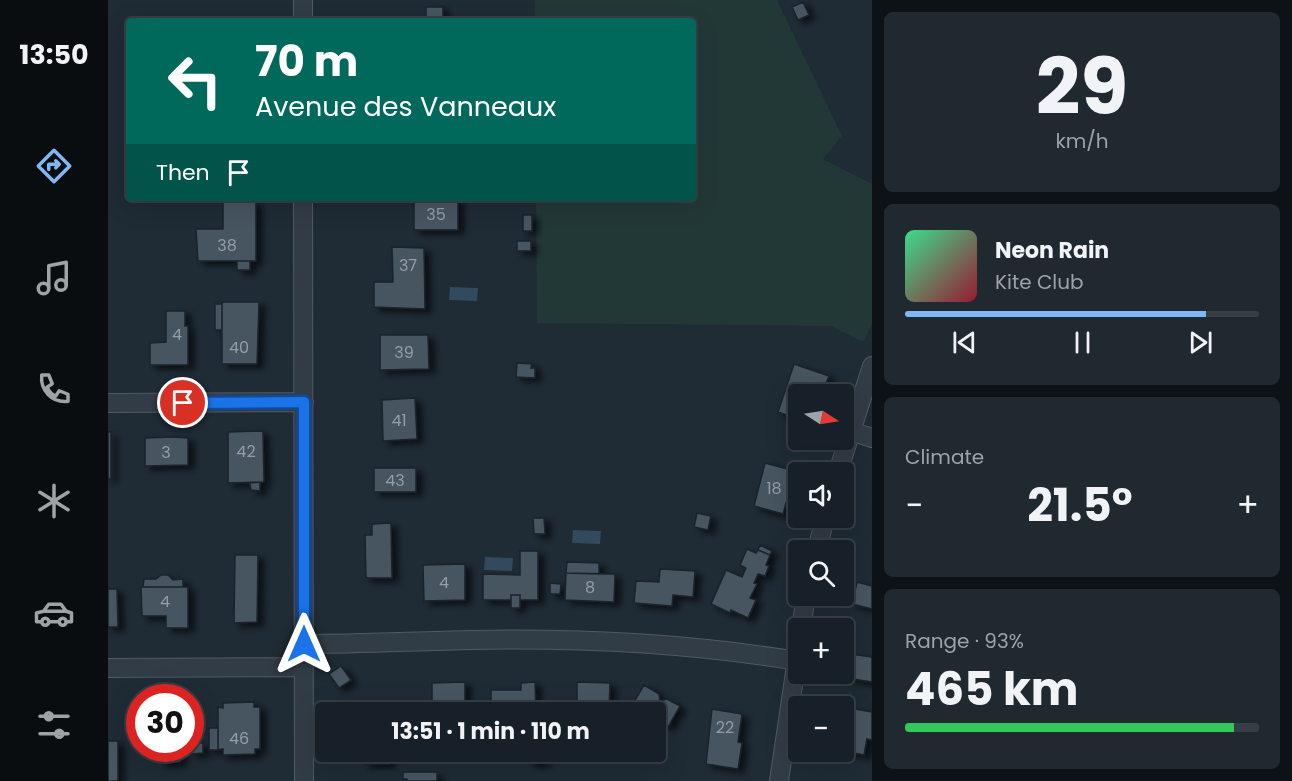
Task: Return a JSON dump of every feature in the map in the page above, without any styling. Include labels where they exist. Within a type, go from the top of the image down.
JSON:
[{"type":"street","points":[[303,0],[303,18]]},
{"type":"street","points":[[303,201],[304,781]]},
{"type":"street","points":[[854,418],[872,366]]},
{"type":"street","points":[[108,403],[304,402]]},
{"type":"street","points":[[854,431],[872,438]]},
{"type":"street","points":[[304,644],[475,639],[620,643],[788,656]]},
{"type":"street","points":[[108,668],[304,667]]},
{"type":"street","points":[[779,781],[793,684]]},
{"type":"green space","points":[[535,0],[777,0],[842,136],[823,159],[872,184],[872,324],[863,342],[831,326],[537,323],[536,201],[696,201],[696,18],[535,18]]},
{"type":"water","points":[[450,287],[478,288],[477,301],[449,300]]},
{"type":"water","points":[[573,530],[601,531],[600,544],[572,543]]},
{"type":"water","points":[[485,557],[513,558],[512,571],[484,570]]},
{"type":"building","points":[[803,2],[809,15],[798,20],[792,7]]},
{"type":"building","points":[[426,7],[443,7],[443,18],[426,18]]},
{"type":"building","points":[[414,201],[458,201],[458,230],[414,230]]},
{"type":"building","points":[[223,202],[256,202],[256,261],[198,261],[196,229],[223,229]]},
{"type":"building","points":[[523,215],[532,215],[532,231],[523,231]]},
{"type":"building","points":[[517,241],[531,241],[531,251],[517,251]]},
{"type":"building","points":[[392,247],[424,248],[425,309],[374,307],[374,282],[393,282]]},
{"type":"building","points":[[237,261],[250,261],[250,270],[237,270]]},
{"type":"building","points":[[222,302],[259,302],[257,364],[222,364]]},
{"type":"building","points":[[215,304],[222,304],[222,330],[215,330]]},
{"type":"building","points":[[166,311],[185,311],[185,326],[188,326],[188,365],[150,365],[150,343],[166,342]]},
{"type":"building","points":[[380,335],[428,335],[429,369],[380,370]]},
{"type":"building","points":[[517,363],[532,364],[531,368],[535,368],[535,378],[516,377]]},
{"type":"building","points":[[794,364],[829,376],[826,384],[788,384],[788,416],[778,412]]},
{"type":"building","points":[[415,398],[417,439],[383,441],[382,400]]},
{"type":"building","points":[[263,431],[264,482],[228,483],[228,432]]},
{"type":"building","points":[[108,432],[111,432],[111,479],[108,479]]},
{"type":"building","points":[[145,438],[188,438],[188,465],[145,466]]},
{"type":"building","points":[[765,463],[788,469],[788,496],[783,514],[754,506]]},
{"type":"building","points":[[374,468],[416,468],[416,492],[374,492]]},
{"type":"building","points":[[260,482],[260,491],[251,490],[250,483]]},
{"type":"building","points":[[697,513],[711,516],[708,530],[694,527]]},
{"type":"building","points":[[533,518],[544,518],[545,534],[534,534]]},
{"type":"building","points":[[391,523],[392,578],[366,578],[365,535],[372,535],[372,524]]},
{"type":"building","points":[[760,545],[772,551],[770,555],[758,550]]},
{"type":"building","points":[[747,549],[756,553],[758,550],[770,555],[765,576],[758,574],[754,583],[757,584],[750,598],[756,600],[748,618],[711,604],[726,570],[742,577],[746,568],[740,565]]},
{"type":"building","points":[[520,551],[538,551],[538,600],[520,600],[520,595],[511,595],[511,600],[483,600],[483,574],[520,575]]},
{"type":"building","points":[[235,555],[258,555],[257,622],[234,623]]},
{"type":"building","points":[[567,562],[599,563],[599,574],[566,573]]},
{"type":"building","points":[[465,564],[465,600],[424,601],[423,565]]},
{"type":"building","points":[[660,569],[695,571],[693,597],[673,595],[672,606],[634,603],[636,581],[659,582]]},
{"type":"building","points":[[566,573],[615,574],[614,602],[565,600]]},
{"type":"building","points":[[161,575],[168,575],[173,580],[183,579],[183,587],[143,587],[144,579],[156,579]]},
{"type":"building","points":[[857,582],[872,586],[872,609],[854,604]]},
{"type":"building","points":[[550,583],[561,584],[560,594],[550,594]]},
{"type":"building","points":[[141,587],[188,587],[188,628],[166,628],[166,616],[142,616]]},
{"type":"building","points":[[108,589],[117,589],[118,627],[108,627]]},
{"type":"building","points":[[511,595],[520,595],[520,608],[511,608]]},
{"type":"building","points":[[854,655],[872,657],[872,682],[854,679]]},
{"type":"building","points":[[341,666],[351,680],[339,688],[329,674]]},
{"type":"building","points":[[465,682],[465,702],[432,702],[432,683]]},
{"type":"building","points":[[535,682],[536,702],[491,702],[491,690],[521,690],[521,683]]},
{"type":"building","points":[[577,682],[610,683],[609,702],[577,702]]},
{"type":"building","points":[[644,685],[659,694],[660,701],[667,699],[680,706],[668,727],[666,726],[666,702],[634,702]]},
{"type":"building","points":[[254,702],[254,707],[260,707],[260,749],[255,749],[255,754],[223,755],[223,749],[218,750],[218,707],[223,708],[223,703]]},
{"type":"building","points":[[712,709],[742,714],[738,742],[742,743],[738,769],[706,764]]},
{"type":"building","points":[[854,709],[872,712],[872,740],[867,739],[864,755],[854,753]]},
{"type":"building","points":[[209,728],[218,728],[218,750],[209,750]]},
{"type":"building","points":[[108,741],[118,741],[118,781],[108,781]]},
{"type":"building","points":[[364,762],[389,762],[389,764],[364,764]]},
{"type":"building","points":[[403,772],[437,772],[437,781],[407,781],[403,779]]},
{"type":"route","points":[[183,403],[304,402],[304,644]]}]
